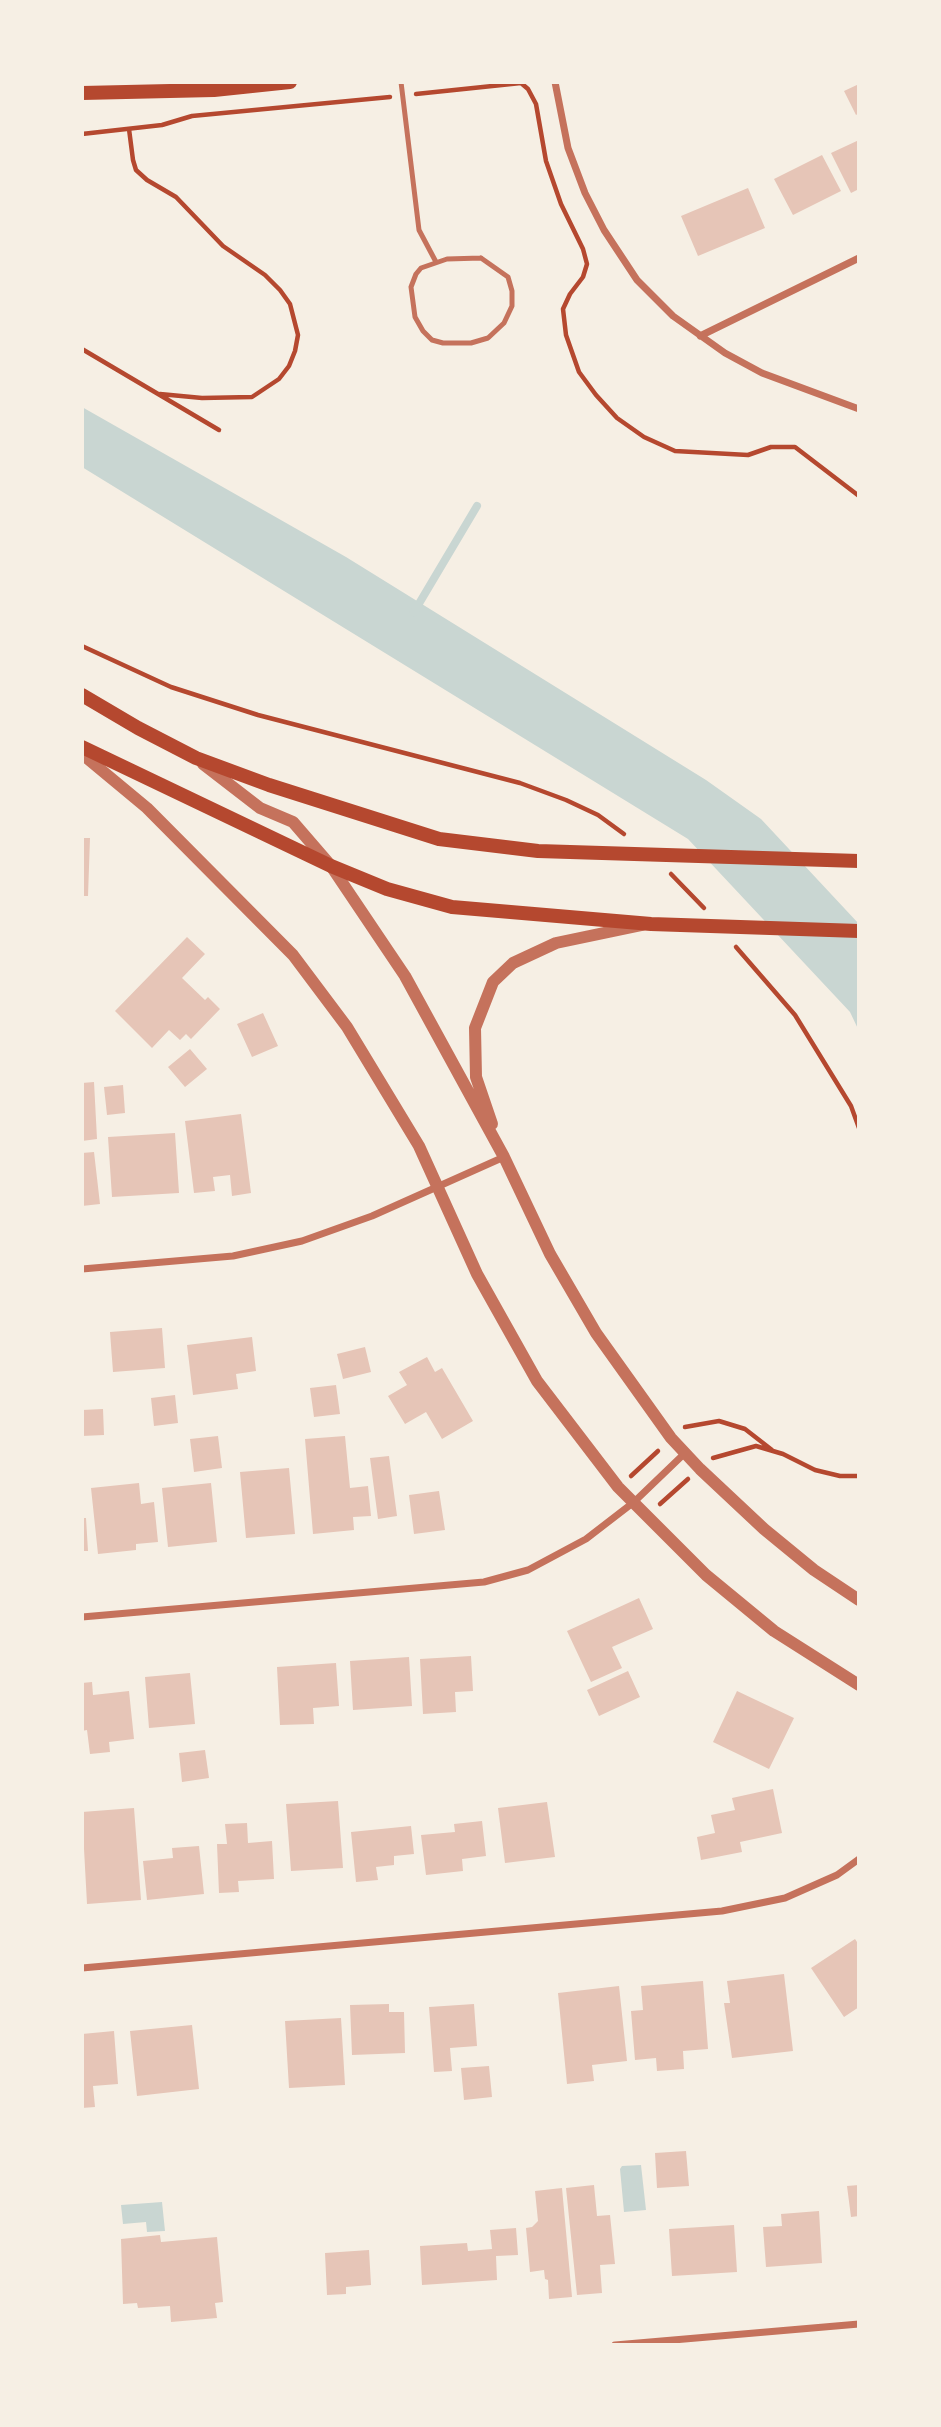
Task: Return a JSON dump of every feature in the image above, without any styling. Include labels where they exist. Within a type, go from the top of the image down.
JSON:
[{"type":"main road","points":[[82,93],[214,90],[290,82]]},
{"type":"main road","points":[[82,695],[196,758],[329,805],[439,839],[538,851],[859,861]]},
{"type":"main road","points":[[82,747],[331,866],[387,889],[452,907],[651,924],[859,931]]},
{"type":"street","points":[[555,82],[568,148],[584,193],[604,230],[637,280],[673,316],[700,336],[761,373],[859,410]]},
{"type":"street","points":[[700,336],[859,258]]},
{"type":"street","points":[[82,754],[147,808],[293,955],[347,1027],[419,1146],[477,1274],[537,1381],[618,1487],[706,1575],[775,1631],[859,1685]]},
{"type":"street","points":[[196,758],[260,808],[293,822],[331,866],[405,976],[504,1157],[550,1254],[596,1333],[671,1438],[699,1469],[794,1554],[859,1600]]},
{"type":"street","points":[[504,1157],[476,1077],[475,1028],[493,982],[513,963],[556,943],[651,924]]},
{"type":"street","points":[[82,1269],[233,1256],[302,1241],[372,1216],[504,1157]]},
{"type":"street","points":[[82,1617],[484,1582],[528,1570],[586,1539],[634,1503],[685,1453]]},
{"type":"street","points":[[82,1968],[722,1911],[785,1898],[837,1875],[859,1859]]},
{"type":"street","points":[[615,2345],[859,2324]]},
{"type":"lane","points":[[401,82],[419,230],[436,262]]},
{"type":"lane","points":[[481,258],[508,277],[512,306],[505,323],[497,331],[488,338],[454,344],[432,340],[423,331],[415,317],[411,288],[421,268],[436,262],[481,258]]},
{"type":"path","points":[[82,134],[162,125],[192,116],[521,83],[528,89],[536,104],[546,161],[587,264],[583,277],[563,309],[566,335],[579,372],[596,395],[617,418],[644,437],[675,451],[748,455],[771,447],[795,447],[859,496]]},
{"type":"path","points":[[129,129],[136,170],[147,180],[176,197],[223,246],[265,275],[280,290],[290,304],[298,335],[292,359],[279,379],[251,397],[202,398],[160,394]]},
{"type":"path","points":[[82,349],[219,430]]},
{"type":"path","points":[[82,646],[171,687],[258,715],[520,783],[598,815],[630,839]]},
{"type":"path","points":[[664,868],[710,916]]},
{"type":"path","points":[[735,945],[795,1015],[851,1106],[859,1128]]},
{"type":"path","points":[[618,1487],[683,1428],[696,1424],[719,1421],[745,1429],[772,1450]]},
{"type":"path","points":[[647,1516],[710,1459],[756,1446],[772,1450],[815,1470],[840,1476],[859,1476]]},
{"type":"shaded area","points":[[82,407],[346,557],[706,780],[761,819],[859,924],[859,1031],[850,1012],[688,839],[82,467]]},
{"type":"shaded area","points":[[641,2165],[646,2210],[624,2212],[620,2169],[622,2166]]},
{"type":"shaded area","points":[[162,2202],[165,2231],[147,2232],[146,2222],[123,2224],[121,2205]]},
{"type":"building","points":[[859,84],[859,113],[856,115],[844,91]]},
{"type":"building","points":[[859,140],[859,189],[851,193],[831,153]]},
{"type":"building","points":[[822,155],[841,191],[793,215],[774,179]]},
{"type":"building","points":[[748,188],[765,228],[698,256],[681,216]]},
{"type":"building","points":[[82,838],[90,838],[88,896],[82,896]]},
{"type":"building","points":[[187,937],[205,954],[182,978],[205,1000],[208,997],[220,1009],[191,1039],[186,1034],[180,1040],[169,1030],[152,1048],[115,1011]]},
{"type":"building","points":[[263,1013],[278,1046],[252,1057],[237,1024]]},
{"type":"building","points":[[190,1049],[207,1069],[185,1087],[168,1067]]},
{"type":"building","points":[[94,1082],[97,1139],[82,1141],[82,1083]]},
{"type":"building","points":[[123,1085],[125,1113],[107,1115],[104,1087]]},
{"type":"building","points":[[241,1114],[251,1193],[232,1196],[230,1175],[213,1177],[215,1191],[194,1193],[185,1121]]},
{"type":"building","points":[[175,1133],[179,1193],[112,1197],[108,1137]]},
{"type":"building","points":[[94,1152],[100,1204],[82,1206],[82,1153]]},
{"type":"building","points":[[162,1328],[165,1368],[113,1372],[110,1332]]},
{"type":"building","points":[[252,1337],[256,1371],[236,1374],[238,1389],[193,1395],[187,1345]]},
{"type":"building","points":[[365,1347],[371,1372],[343,1379],[337,1354]]},
{"type":"building","points":[[427,1357],[435,1372],[442,1368],[473,1421],[442,1439],[426,1412],[405,1424],[388,1396],[407,1385],[399,1372]]},
{"type":"building","points":[[336,1385],[340,1414],[314,1417],[310,1388]]},
{"type":"building","points":[[175,1395],[178,1423],[154,1426],[151,1398]]},
{"type":"building","points":[[103,1409],[104,1435],[82,1436],[82,1410]]},
{"type":"building","points":[[218,1436],[222,1468],[194,1472],[190,1439]]},
{"type":"building","points":[[345,1436],[350,1488],[368,1486],[371,1516],[353,1517],[354,1530],[313,1534],[305,1439]]},
{"type":"building","points":[[389,1456],[397,1516],[378,1519],[370,1458]]},
{"type":"building","points":[[289,1468],[295,1534],[246,1538],[240,1472]]},
{"type":"building","points":[[139,1483],[141,1504],[154,1502],[158,1542],[136,1544],[136,1550],[98,1554],[91,1488]]},
{"type":"building","points":[[211,1483],[217,1542],[168,1547],[162,1488]]},
{"type":"building","points":[[439,1491],[445,1530],[414,1534],[409,1495]]},
{"type":"building","points":[[82,1518],[86,1518],[88,1551],[82,1551]]},
{"type":"building","points":[[639,1598],[653,1629],[612,1647],[622,1668],[591,1682],[567,1631]]},
{"type":"building","points":[[471,1656],[473,1691],[455,1692],[456,1712],[423,1714],[420,1659]]},
{"type":"building","points":[[409,1657],[412,1706],[353,1710],[350,1661]]},
{"type":"building","points":[[336,1663],[339,1706],[313,1708],[314,1724],[280,1725],[277,1667]]},
{"type":"building","points":[[628,1671],[640,1697],[599,1716],[587,1690]]},
{"type":"building","points":[[190,1673],[195,1724],[149,1728],[145,1677]]},
{"type":"building","points":[[92,1682],[93,1695],[129,1691],[134,1739],[109,1742],[110,1752],[90,1754],[87,1730],[82,1731],[82,1683]]},
{"type":"building","points":[[737,1691],[794,1718],[769,1769],[713,1742]]},
{"type":"building","points":[[205,1750],[209,1778],[182,1782],[179,1753]]},
{"type":"building","points":[[773,1789],[782,1833],[740,1842],[742,1852],[701,1860],[697,1837],[715,1833],[711,1815],[735,1810],[732,1798]]},
{"type":"building","points":[[338,1801],[343,1868],[291,1871],[286,1804]]},
{"type":"building","points":[[547,1802],[555,1857],[505,1863],[498,1808]]},
{"type":"building","points":[[134,1808],[141,1900],[87,1904],[82,1812]]},
{"type":"building","points":[[482,1821],[486,1856],[462,1859],[463,1871],[426,1875],[421,1835],[455,1832],[454,1824]]},
{"type":"building","points":[[247,1823],[248,1843],[272,1841],[274,1879],[238,1881],[239,1892],[219,1893],[217,1844],[227,1844],[225,1824]]},
{"type":"building","points":[[411,1826],[414,1854],[394,1856],[394,1865],[376,1867],[378,1880],[356,1882],[351,1832]]},
{"type":"building","points":[[199,1846],[204,1894],[147,1900],[143,1861],[173,1858],[172,1848]]},
{"type":"building","points":[[855,1939],[859,1945],[859,2007],[844,2017],[811,1968]]},
{"type":"building","points":[[784,1974],[793,2051],[732,2058],[724,2003],[730,2003],[727,1981]]},
{"type":"building","points":[[703,1981],[708,2049],[683,2051],[684,2069],[657,2071],[656,2058],[635,2060],[631,2011],[643,2010],[641,1986]]},
{"type":"building","points":[[619,1986],[627,2061],[592,2065],[594,2081],[567,2084],[558,1993]]},
{"type":"building","points":[[389,2004],[389,2012],[404,2012],[405,2053],[352,2055],[350,2005]]},
{"type":"building","points":[[474,2004],[477,2046],[450,2048],[452,2071],[434,2072],[429,2007]]},
{"type":"building","points":[[341,2018],[345,2085],[289,2088],[285,2021]]},
{"type":"building","points":[[192,2025],[199,2089],[137,2096],[130,2031]]},
{"type":"building","points":[[114,2031],[118,2084],[93,2086],[95,2107],[82,2108],[82,2034]]},
{"type":"building","points":[[489,2066],[492,2097],[464,2100],[461,2068]]},
{"type":"building","points":[[686,2151],[689,2186],[657,2188],[655,2153]]},
{"type":"building","points":[[594,2185],[597,2216],[610,2215],[615,2264],[600,2265],[602,2293],[577,2295],[566,2188]]},
{"type":"building","points":[[859,2185],[859,2216],[851,2217],[847,2186]]},
{"type":"building","points":[[562,2188],[572,2297],[549,2299],[548,2280],[545,2279],[544,2270],[530,2272],[526,2228],[532,2227],[538,2221],[535,2191]]},
{"type":"building","points":[[819,2211],[822,2263],[766,2267],[763,2227],[782,2226],[781,2214]]},
{"type":"building","points":[[734,2225],[737,2272],[672,2276],[669,2229]]},
{"type":"building","points":[[516,2228],[518,2255],[496,2256],[497,2280],[422,2285],[420,2246],[467,2243],[468,2251],[492,2249],[490,2230]]},
{"type":"building","points":[[160,2235],[161,2242],[217,2237],[223,2302],[215,2303],[217,2318],[171,2322],[170,2306],[138,2308],[137,2303],[123,2304],[121,2239]]},
{"type":"building","points":[[369,2250],[371,2285],[346,2287],[346,2294],[327,2295],[325,2253]]},
{"type":"waterway","points":[[414,612],[477,506]]}]
